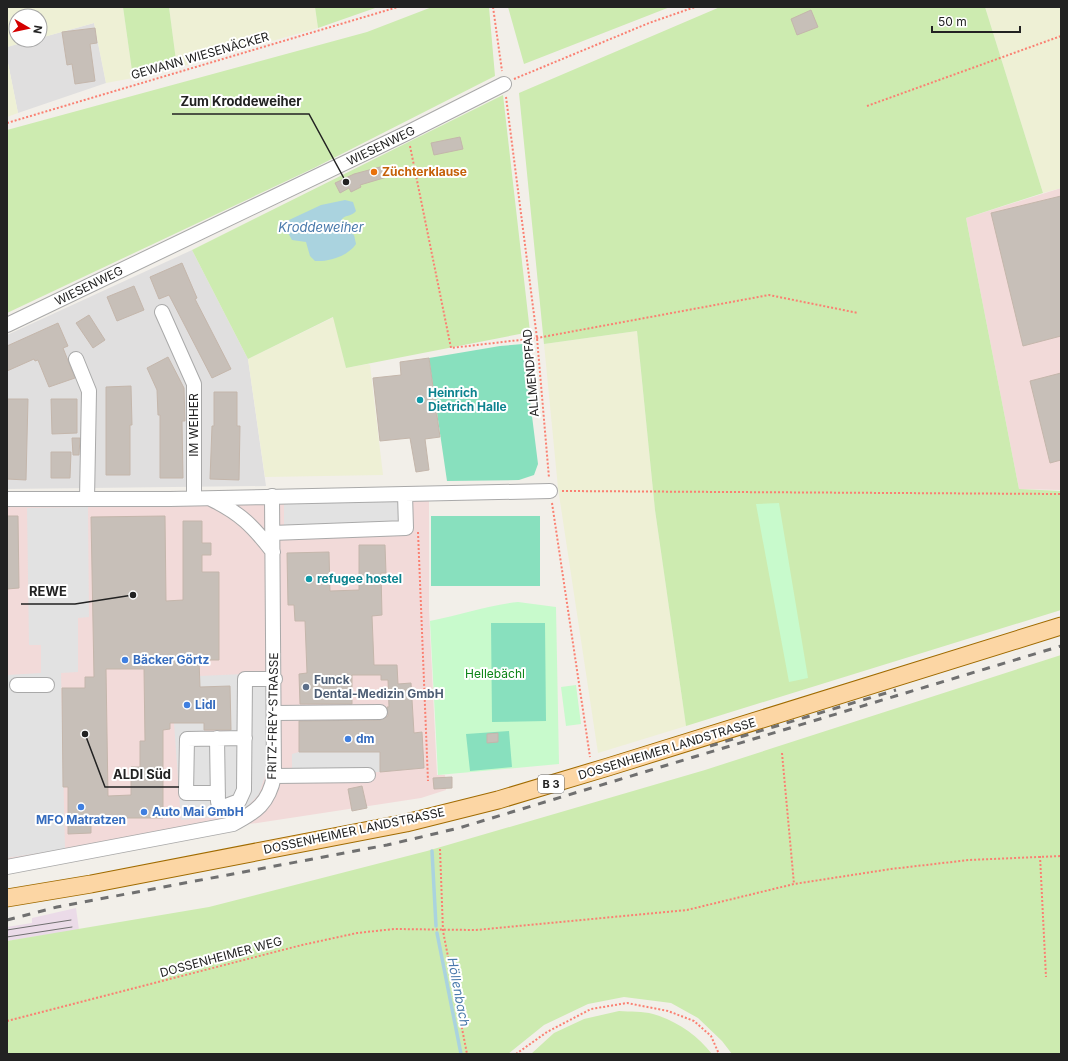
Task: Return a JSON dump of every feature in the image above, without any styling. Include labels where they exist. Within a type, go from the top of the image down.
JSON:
[{"type":"main road","name":"DOSSENHEIMER LANDSTRASSE","points":[[7,898],[90,884],[406,822],[498,800],[1061,626]]},
{"type":"street","name":"WIESENWEG","points":[[7,325],[407,133],[500,86]]},
{"type":"street","name":"IM WEIHER","points":[[162,312],[194,384],[201,497]]},
{"type":"street","points":[[76,358],[89,391],[87,499]]},
{"type":"street","points":[[7,499],[170,499],[201,497],[550,491]]},
{"type":"street","points":[[272,533],[406,528],[405,494]]},
{"type":"street","name":"FRITZ-FREY-STRASSE","points":[[7,867],[233,824],[249,815],[263,804],[272,789],[274,776],[275,713],[272,496]]},
{"type":"street","points":[[201,497],[232,509],[255,529],[273,552]]},
{"type":"street","points":[[218,809],[239,801],[244,790],[245,679],[274,679]]},
{"type":"street","points":[[17,685],[47,685]]},
{"type":"street","points":[[275,713],[380,712]]},
{"type":"street","points":[[217,738],[219,827]]},
{"type":"street","points":[[218,793],[186,794],[187,739],[245,738]]},
{"type":"street","points":[[274,776],[368,775]]},
{"type":"path","name":"GEWANN WIESENÄCKER","points":[[7,123],[398,7]]},
{"type":"path","name":"ALLMENDPFAD","points":[[493,7],[500,86],[537,338],[550,491],[586,738],[591,761]]},
{"type":"path","points":[[500,86],[649,23],[695,7]]},
{"type":"path","points":[[867,106],[1061,36]]},
{"type":"path","points":[[407,133],[451,348],[537,338],[769,295],[858,313]]},
{"type":"path","points":[[550,491],[1061,494]]},
{"type":"path","points":[[418,530],[428,781]]},
{"type":"path","points":[[782,753],[794,884]]},
{"type":"path","points":[[440,849],[443,931],[467,1054]]},
{"type":"path","points":[[1040,856],[1046,977]]},
{"type":"path","name":"DOSSENHEIMER WEG","points":[[7,1021],[302,945],[357,933],[394,930],[476,930],[687,910],[794,884],[891,869],[969,860],[1061,856]]},
{"type":"path","points":[[516,1054],[548,1032],[591,1009],[627,1003],[668,1011],[694,1021],[712,1036],[719,1054]]},
{"type":"shaded area","points":[[94,23],[106,83],[18,113],[7,58],[7,47],[48,48],[48,36]]},
{"type":"shaded area","points":[[1061,188],[1061,490],[1019,489],[966,218]]},
{"type":"shaded area","points":[[192,250],[248,359],[266,486],[7,489],[7,335]]},
{"type":"shaded area","points":[[429,500],[429,610],[437,775],[445,775],[446,790],[421,798],[7,861],[7,507],[257,505]]},
{"type":"shaded area","points":[[403,501],[403,524],[284,527],[284,504]]},
{"type":"shaded area","points":[[88,507],[89,617],[78,618],[78,672],[61,673],[65,849],[7,858],[7,675],[41,673],[41,645],[29,645],[27,508]]},
{"type":"shaded area","points":[[269,673],[266,773],[259,794],[248,806],[237,813],[227,816],[181,820],[174,723],[204,723],[205,732],[230,732],[230,687],[200,687],[199,676]]},
{"type":"shaded area","points":[[299,752],[380,752],[380,772],[292,773],[292,754]]},
{"type":"shaded area","points":[[76,908],[79,930],[7,941],[7,927],[32,923],[32,918]]},
{"type":"green space","points":[[7,7],[123,7],[133,78],[106,83],[94,23],[48,36],[48,8],[8,8],[7,47]]},
{"type":"green space","points":[[123,7],[169,7],[177,68],[133,78]]},
{"type":"green space","points":[[169,7],[315,7],[318,28],[177,68]]},
{"type":"green space","points":[[315,7],[378,7],[318,28]]},
{"type":"green space","points":[[432,7],[489,7],[495,76],[314,168],[7,313],[7,130],[367,32]]},
{"type":"green space","points":[[508,7],[670,7],[524,64]]},
{"type":"green space","points":[[720,7],[985,7],[1043,193],[966,218],[1019,489],[1061,491],[1061,610],[686,726],[655,510],[637,331],[544,344],[519,93]]},
{"type":"green space","points":[[985,7],[1061,7],[1061,188],[1043,193]]},
{"type":"green space","points":[[7,58],[18,113],[7,117]]},
{"type":"green space","points":[[503,95],[530,332],[346,368],[333,317],[248,359],[192,250]]},
{"type":"green space","points":[[334,317],[346,368],[368,364],[370,365],[383,475],[265,477],[248,359]]},
{"type":"green space","points":[[637,331],[655,510],[686,726],[598,753],[558,488],[544,344]]},
{"type":"green space","points":[[523,344],[538,464],[534,475],[519,480],[447,481],[429,358],[500,346]]},
{"type":"green space","points":[[779,503],[808,678],[789,682],[756,504]]},
{"type":"green space","points":[[431,516],[540,516],[540,586],[431,586]]},
{"type":"green space","name":"Hellebächl","points":[[518,602],[556,607],[559,764],[438,775],[430,621],[507,603]]},
{"type":"green space","points":[[491,623],[545,623],[546,721],[492,722]]},
{"type":"green space","points":[[1061,655],[1061,1054],[732,1054],[722,1041],[698,1018],[671,1003],[624,997],[588,1004],[544,1025],[508,1054],[7,1054],[7,941],[209,907],[427,851],[705,770]]},
{"type":"green space","points":[[576,685],[581,724],[566,726],[561,687]]},
{"type":"green space","points":[[509,731],[512,767],[470,771],[466,734]]},
{"type":"green space","points":[[619,1011],[649,1013],[662,1017],[693,1035],[712,1054],[531,1054],[554,1033],[584,1019]]},
{"type":"water","name":"Kroddeweiher","points":[[345,200],[353,202],[356,211],[344,217],[341,221],[343,228],[354,235],[356,244],[343,255],[332,259],[315,261],[310,256],[306,242],[292,240],[287,231],[289,220],[321,205]]},
{"type":"building","points":[[811,10],[818,27],[797,35],[791,19]]},
{"type":"building","points":[[95,28],[97,43],[90,44],[95,81],[75,84],[72,64],[67,65],[62,32]]},
{"type":"building","points":[[460,137],[463,149],[434,155],[431,143]]},
{"type":"building","points":[[384,166],[387,177],[360,185],[361,187],[351,192],[349,188],[340,193],[335,183],[354,174]]},
{"type":"building","points":[[1061,196],[1061,336],[1023,346],[991,213]]},
{"type":"building","points":[[182,263],[197,298],[195,299],[231,369],[212,378],[169,295],[159,299],[150,277]]},
{"type":"building","points":[[134,286],[144,310],[117,321],[107,297]]},
{"type":"building","points":[[89,315],[105,340],[93,348],[76,323]]},
{"type":"building","points":[[58,323],[68,346],[63,348],[75,378],[49,387],[38,360],[35,361],[34,359],[7,371],[7,346]]},
{"type":"building","points":[[168,357],[184,388],[185,421],[182,421],[183,478],[160,478],[160,415],[158,415],[157,390],[147,368]]},
{"type":"building","points":[[429,358],[440,437],[425,439],[429,470],[416,472],[410,438],[380,441],[373,378],[401,375],[400,362]]},
{"type":"building","points":[[1061,373],[1061,460],[1050,463],[1030,381]]},
{"type":"building","points":[[131,386],[132,425],[130,425],[130,475],[106,475],[106,387]]},
{"type":"building","points":[[214,392],[237,392],[237,426],[240,426],[239,480],[210,479],[212,426],[214,426]]},
{"type":"building","points":[[7,399],[28,399],[26,480],[7,479]]},
{"type":"building","points":[[51,399],[77,399],[77,433],[52,434]]},
{"type":"building","points":[[72,438],[80,438],[79,455],[73,455]]},
{"type":"building","points":[[51,452],[71,452],[70,478],[51,478]]},
{"type":"building","points":[[7,516],[18,516],[19,588],[7,589]]},
{"type":"building","points":[[165,516],[166,601],[183,600],[183,521],[202,521],[202,543],[211,543],[211,555],[202,555],[202,572],[219,572],[219,660],[199,660],[200,687],[230,686],[231,730],[204,730],[204,723],[170,723],[170,729],[163,730],[163,818],[101,818],[101,823],[91,823],[91,833],[68,834],[68,787],[63,787],[62,688],[85,688],[85,677],[94,677],[91,517]],"holes":[[[106,669],[144,669],[145,741],[140,741],[140,767],[131,767],[131,795],[108,796]]]},
{"type":"building","points":[[359,545],[385,545],[386,573],[381,573],[382,615],[372,616],[374,665],[397,665],[398,684],[411,683],[414,733],[422,732],[424,768],[380,772],[380,752],[299,752],[299,721],[380,720],[388,716],[388,680],[381,680],[381,675],[352,675],[352,704],[300,704],[299,674],[307,673],[305,621],[295,621],[294,605],[288,605],[287,553],[329,552],[330,591],[359,590]]},
{"type":"building","points":[[498,733],[498,742],[487,743],[487,734]]},
{"type":"building","points":[[452,777],[452,788],[434,789],[433,778]]},
{"type":"building","points":[[362,786],[367,808],[352,811],[348,789]]},
{"type":"waterway","name":"Höllenbach","points":[[432,851],[436,926]]},
{"type":"waterway","name":"Höllenbach","points":[[437,933],[461,1054]]},
{"type":"tram line","points":[[7,930],[71,920]]},
{"type":"tram line","points":[[7,937],[72,927]]},
{"type":"railway","points":[[7,920],[57,907],[387,845],[459,828],[1061,646]]},
{"type":"railway","points":[[710,746],[896,690]]},
{"type":"place","name":"Züchterklause","points":[[374,172]]},
{"type":"place","name":"Zum Kroddeweiher","points":[[346,182]]},
{"type":"place","name":"Heinrich Dietrich Halle","points":[[420,400]]},
{"type":"place","name":"refugee hostel","points":[[309,579]]},
{"type":"place","name":"REWE","points":[[133,595]]},
{"type":"place","name":"Bäcker Görtz","points":[[125,660]]},
{"type":"place","name":"Funck Dental-Medizin GmbH","points":[[306,687]]},
{"type":"place","name":"Lidl","points":[[187,705]]},
{"type":"place","name":"ALDI Süd","points":[[85,734]]},
{"type":"place","name":"dm","points":[[348,739]]},
{"type":"place","name":"MFO Matratzen","points":[[81,807]]},
{"type":"place","name":"Auto Mai GmbH","points":[[144,812]]}]
